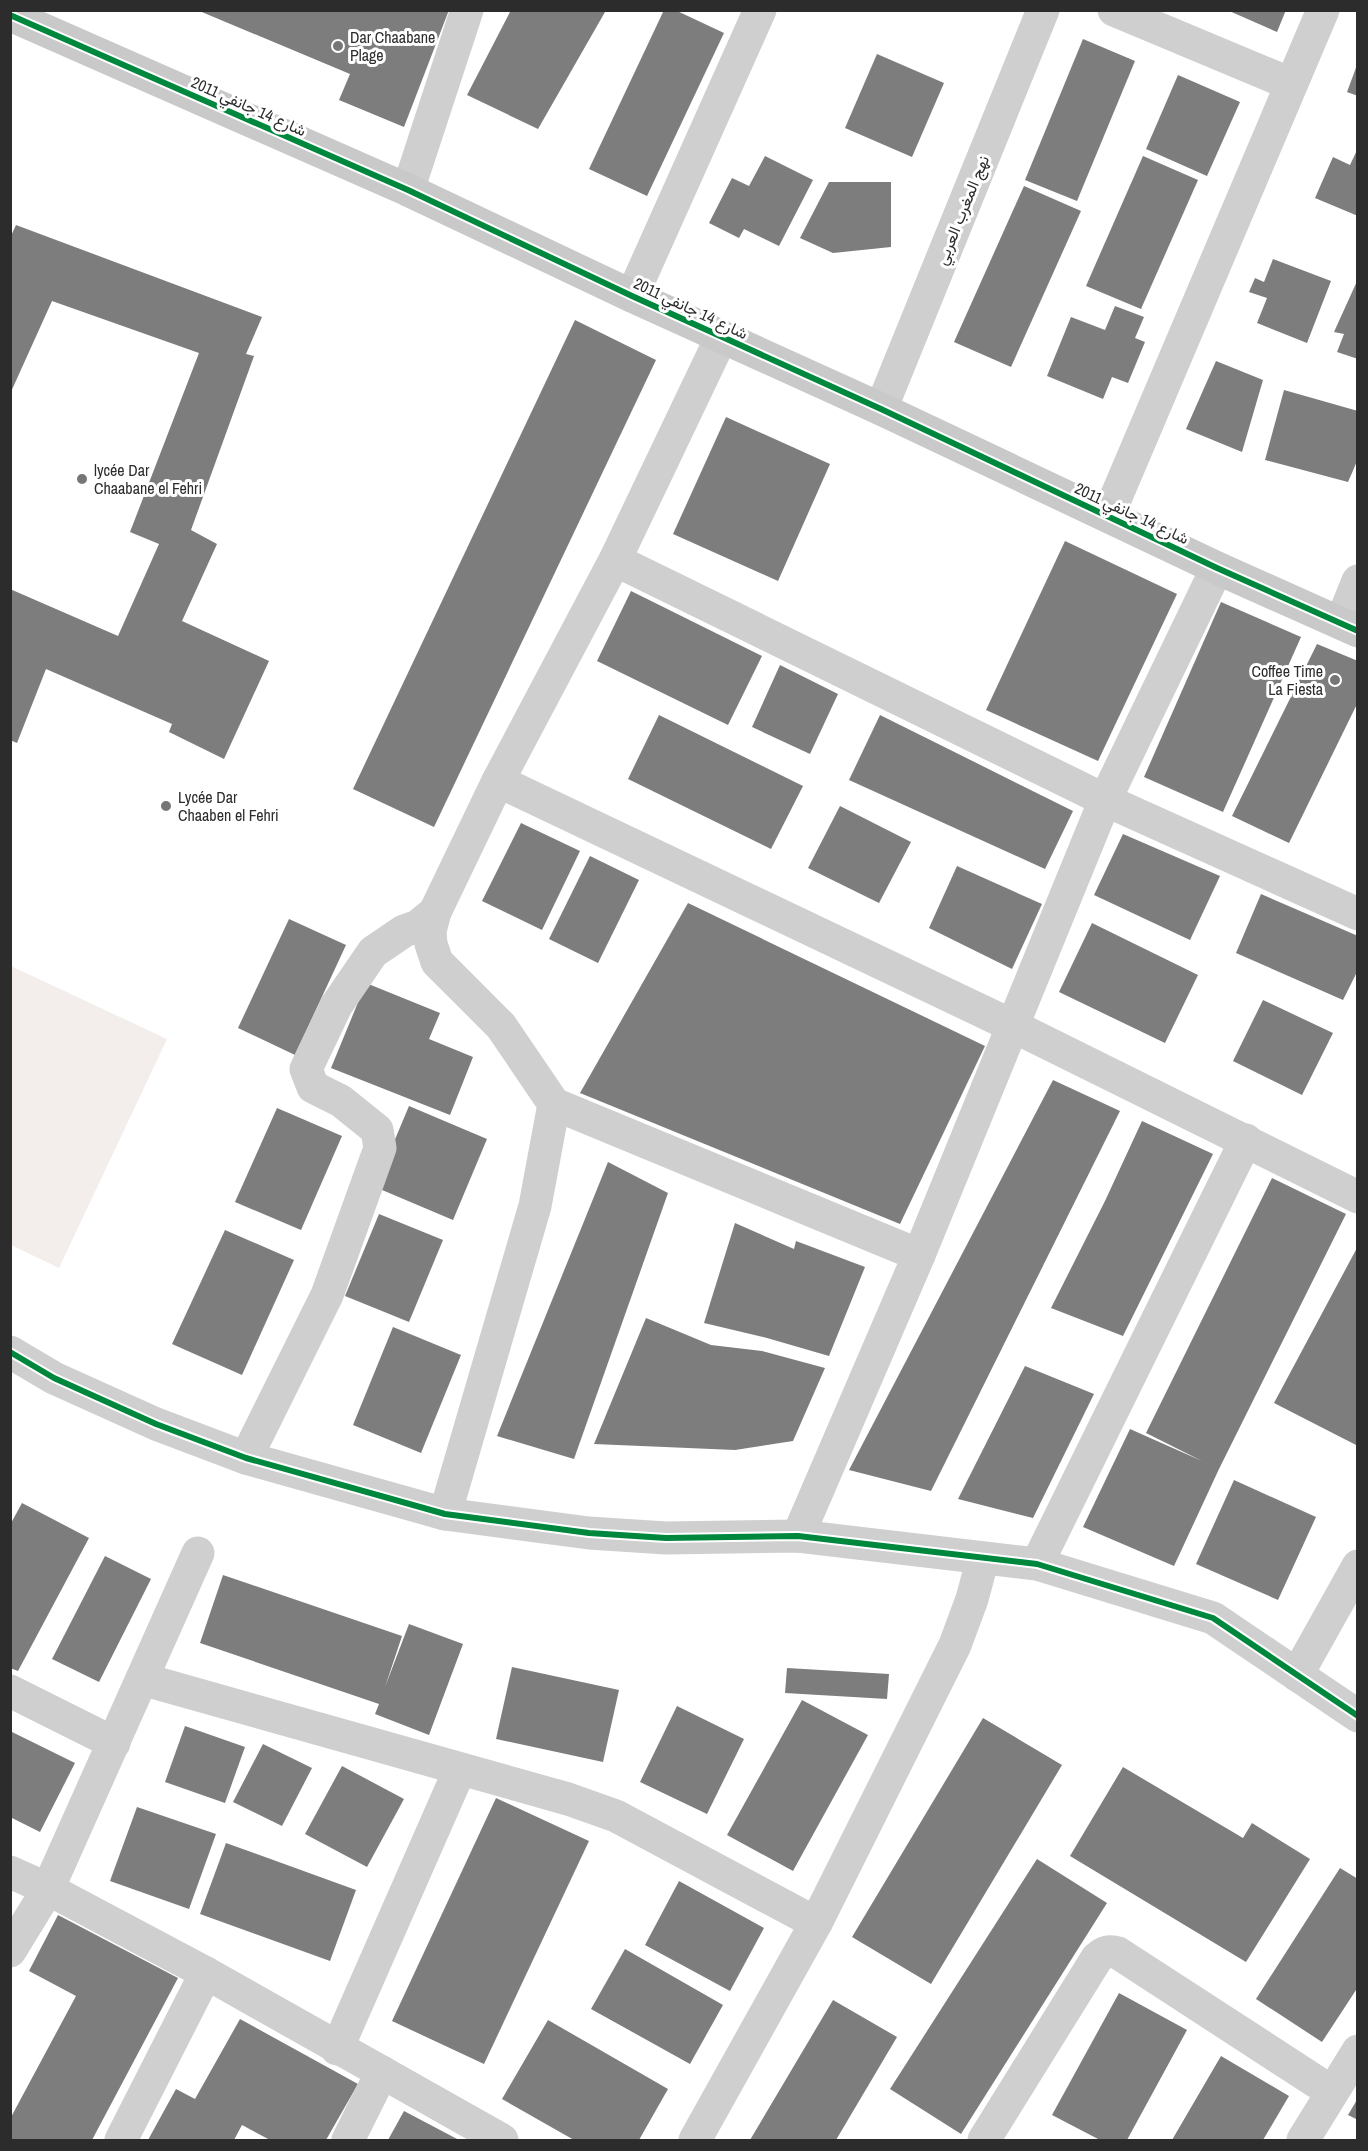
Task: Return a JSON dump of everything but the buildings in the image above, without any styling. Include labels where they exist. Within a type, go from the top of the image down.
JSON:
[{"type":"street","points":[[408,190],[467,10]]},
{"type":"street","points":[[632,296],[760,10]]},
{"type":"street","name":"نهج المغرب العربي","points":[[881,409],[1043,10]]},
{"type":"street","points":[[1114,10],[1291,84]]},
{"type":"street","points":[[1108,516],[1323,10]]},
{"type":"street","name":"شارع 14 جانفي 2011","points":[[17,22],[408,190],[721,338],[881,409],[1217,568],[1349,627]]},
{"type":"street","points":[[721,338],[615,560],[498,781],[435,912],[430,931],[431,945],[437,962],[501,1026],[554,1104],[919,1255]]},
{"type":"street","points":[[615,560],[1105,800],[1358,914]]},
{"type":"street","points":[[798,1536],[919,1255],[1105,800],[1217,568]]},
{"type":"street","points":[[1349,627],[1358,581]]},
{"type":"street","points":[[498,781],[1013,1026],[1358,1197]]},
{"type":"street","points":[[246,1458],[327,1295],[380,1148],[377,1130],[341,1101],[313,1087],[306,1070],[336,1006],[373,952],[404,932],[418,926],[435,912]]},
{"type":"street","points":[[445,1514],[535,1206],[554,1104]]},
{"type":"street","points":[[1037,1564],[1246,1140]]},
{"type":"street","points":[[10,1352],[54,1378],[156,1424],[246,1458],[445,1514],[589,1533],[666,1538],[798,1536],[1037,1564],[1213,1618],[1358,1716]]},
{"type":"street","points":[[10,1950],[48,1889],[198,1553]]},
{"type":"street","points":[[695,2140],[816,1923],[955,1645],[972,1599],[983,1558]]},
{"type":"street","points":[[1297,1675],[1358,1566]]},
{"type":"street","points":[[142,1680],[568,1799],[616,1816],[816,1923]]},
{"type":"street","points":[[10,1691],[114,1743]]},
{"type":"street","points":[[337,2049],[460,1769]]},
{"type":"street","points":[[10,1872],[48,1889],[206,1973],[337,2049],[502,2140]]},
{"type":"street","points":[[984,2140],[1097,1958],[1111,1951],[1118,1953],[1332,2092]]},
{"type":"street","points":[[121,2140],[206,1973]]},
{"type":"street","points":[[1303,2140],[1358,2051]]},
{"type":"street","points":[[348,2140],[382,2072]]},
{"type":"shaded area","points":[[11,966],[167,1039],[59,1268],[11,1245]]},
{"type":"cycle path","points":[[10,15],[408,190],[632,296],[881,409],[1217,568],[1358,631]]},
{"type":"cycle path","points":[[10,1352],[54,1378],[156,1424],[246,1458],[445,1514],[589,1533],[666,1538],[798,1536],[1037,1564],[1213,1618],[1358,1716]]},
{"type":"place","name":"Dar Chaabane Plage","points":[[338,46]]},
{"type":"place","name":"lycée Dar Chaabane el Fehri","points":[[82,479]]},
{"type":"place","name":"Coffee Time La Fiesta","points":[[1335,680]]},
{"type":"place","name":"Lycée Dar Chaaben el Fehri","points":[[166,806]]}]
